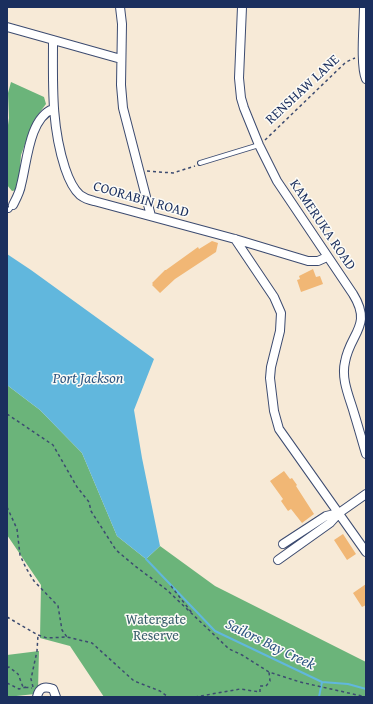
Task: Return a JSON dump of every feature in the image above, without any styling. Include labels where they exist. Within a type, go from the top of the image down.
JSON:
[{"type":"street","points":[[120,7],[122,24],[121,85],[123,108],[151,216]]},
{"type":"street","name":"KAMERUKA ROAD","points":[[242,7],[239,73],[240,90],[244,108],[259,145],[277,181],[353,294],[361,309],[361,323],[347,353],[344,376],[365,450]]},
{"type":"street","points":[[364,7],[364,75],[366,79]]},
{"type":"street","points":[[7,28],[122,60]]},
{"type":"street","name":"COORABIN ROAD","points":[[53,40],[53,109],[56,132],[62,160],[69,180],[77,192],[89,200],[235,239],[311,262],[321,260],[327,256]]},
{"type":"street","points":[[10,208],[21,184],[28,147],[36,127],[45,112],[53,109]]},
{"type":"street","points":[[235,239],[274,297],[281,313],[280,331],[271,367],[270,378],[276,420],[285,438],[366,552]]},
{"type":"street","points":[[278,560],[330,523],[339,513],[366,494]]},
{"type":"street","points":[[283,544],[326,516],[339,513]]},
{"type":"street","points":[[37,697],[38,692],[42,688],[47,687],[53,690],[56,697]]},
{"type":"lane","points":[[200,164],[259,145]]},
{"type":"path","name":"RENSHAW LANE","points":[[259,145],[346,62],[364,53]]},
{"type":"path","points":[[140,171],[173,172],[200,164]]},
{"type":"path","points":[[7,414],[53,445],[77,487],[89,502],[91,511],[116,550],[167,590],[229,649],[242,655],[269,672],[324,688],[366,696]]},
{"type":"path","points":[[7,507],[17,529],[20,556],[34,581],[58,606],[62,630],[67,637]]},
{"type":"path","points":[[171,586],[194,616]]},
{"type":"path","points":[[7,617],[38,636],[47,638],[67,637],[92,643],[134,681],[160,691],[168,697]]},
{"type":"path","points":[[7,668],[9,666],[18,674],[23,687],[34,689],[31,679],[38,651],[38,636]]},
{"type":"path","points":[[195,697],[240,689],[260,692],[260,686],[266,686],[270,681],[269,672]]},
{"type":"path","points":[[7,683],[19,689],[26,687]]},
{"type":"green space","points":[[11,82],[44,97],[46,104],[34,120],[21,155],[17,190],[12,191],[7,185],[7,132],[9,118],[8,93]]},
{"type":"green space","name":"Watergate Reserve","points":[[7,385],[40,410],[82,453],[117,536],[146,559],[160,546],[215,586],[366,662],[366,697],[104,697],[70,646],[40,638],[41,585],[7,535]]},
{"type":"green space","points":[[39,651],[38,690],[35,694],[7,697],[7,655]]},
{"type":"water","name":"Port Jackson","points":[[7,254],[154,359],[134,410],[160,546],[146,559],[117,536],[82,453],[40,410],[7,385]]},
{"type":"building","points":[[212,241],[218,243],[216,252],[175,279],[160,293],[152,285],[152,283],[165,270],[198,247],[199,249]]},
{"type":"building","points":[[313,269],[316,277],[320,276],[323,284],[301,292],[297,280],[300,279],[299,276]]},
{"type":"building","points":[[284,471],[297,485],[296,486],[314,514],[302,523],[291,509],[288,511],[281,501],[283,499],[270,481]]},
{"type":"building","points":[[343,534],[356,554],[347,560],[334,540]]},
{"type":"building","points":[[366,584],[366,605],[362,607],[353,593]]},
{"type":"waterway","name":"Sailors Bay Creek","points":[[146,559],[215,631],[322,682],[348,684],[366,689]]},
{"type":"waterway","points":[[319,697],[322,682]]}]
